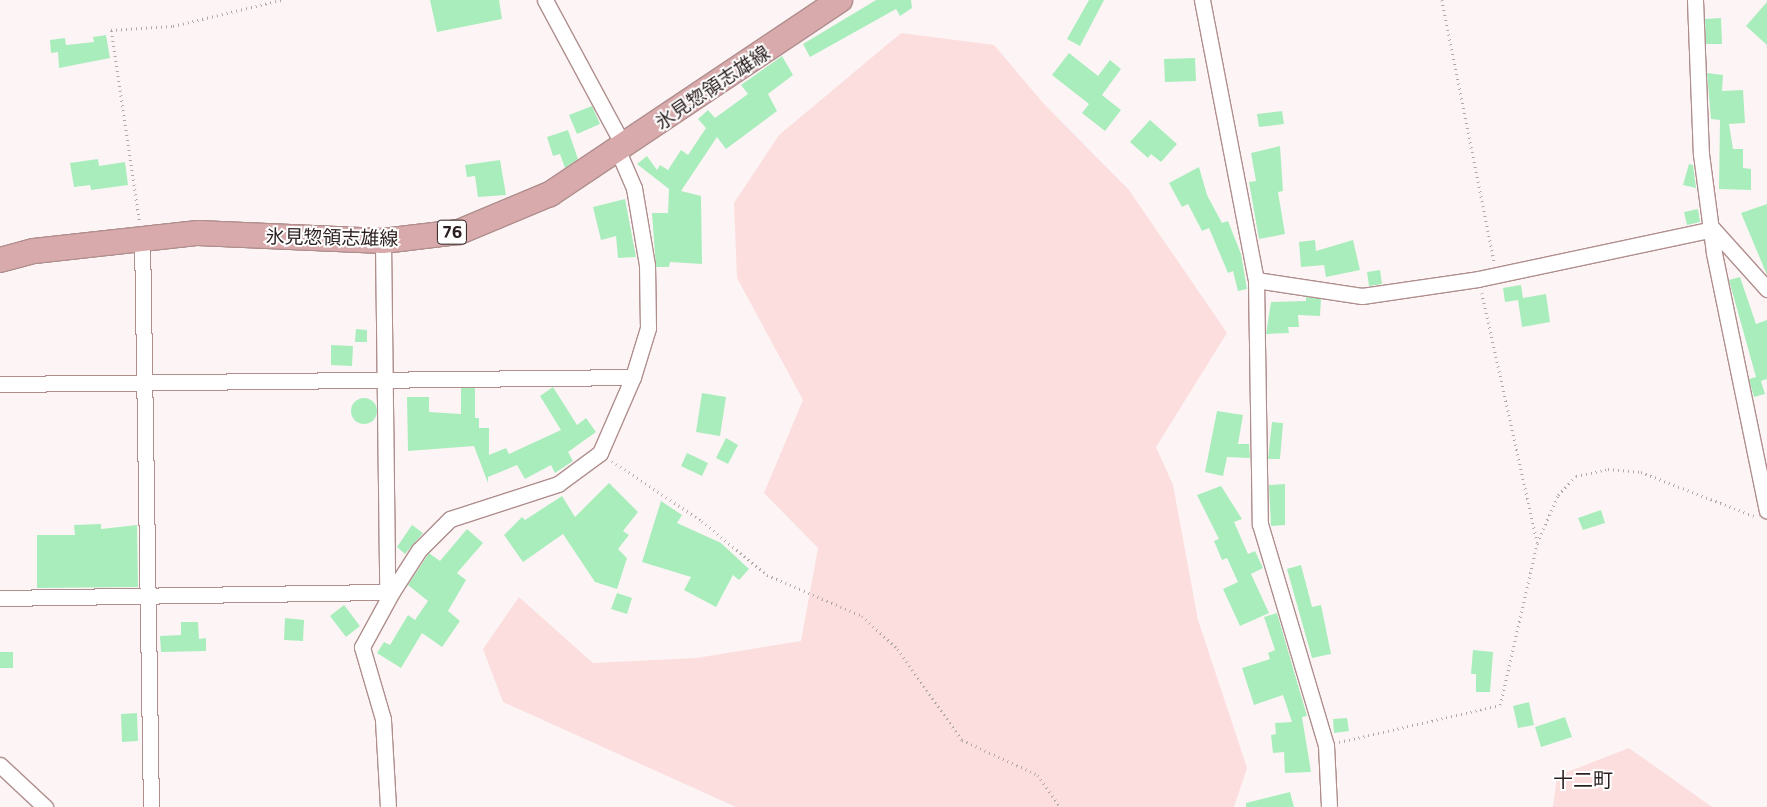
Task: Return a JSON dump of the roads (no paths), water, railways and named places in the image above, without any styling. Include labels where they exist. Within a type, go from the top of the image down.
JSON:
[{"type":"main road","name":"氷見惣領志雄線","points":[[0,260],[142,237],[198,233],[383,241],[459,232],[507,216],[621,149],[840,0]]},
{"type":"street","points":[[388,807],[383,719],[362,647],[389,591],[418,550],[450,519],[558,484],[600,453],[633,377],[648,328],[647,265],[634,188],[621,149],[545,0]]},
{"type":"street","points":[[1202,0],[1256,280],[1260,524],[1326,745],[1329,807]]},
{"type":"street","points":[[1695,0],[1700,154],[1713,229],[1714,253],[1763,514]]},
{"type":"street","points":[[1256,280],[1362,296],[1478,279],[1713,229]]},
{"type":"street","points":[[1713,229],[1767,290]]},
{"type":"street","points":[[142,237],[151,807]]},
{"type":"street","points":[[383,241],[389,591]]},
{"type":"street","points":[[0,384],[633,377]]},
{"type":"street","points":[[0,598],[389,591]]},
{"type":"street","points":[[0,765],[45,807]]},
{"type":"district","name":"十二町","points":[[1583,779]]}]
